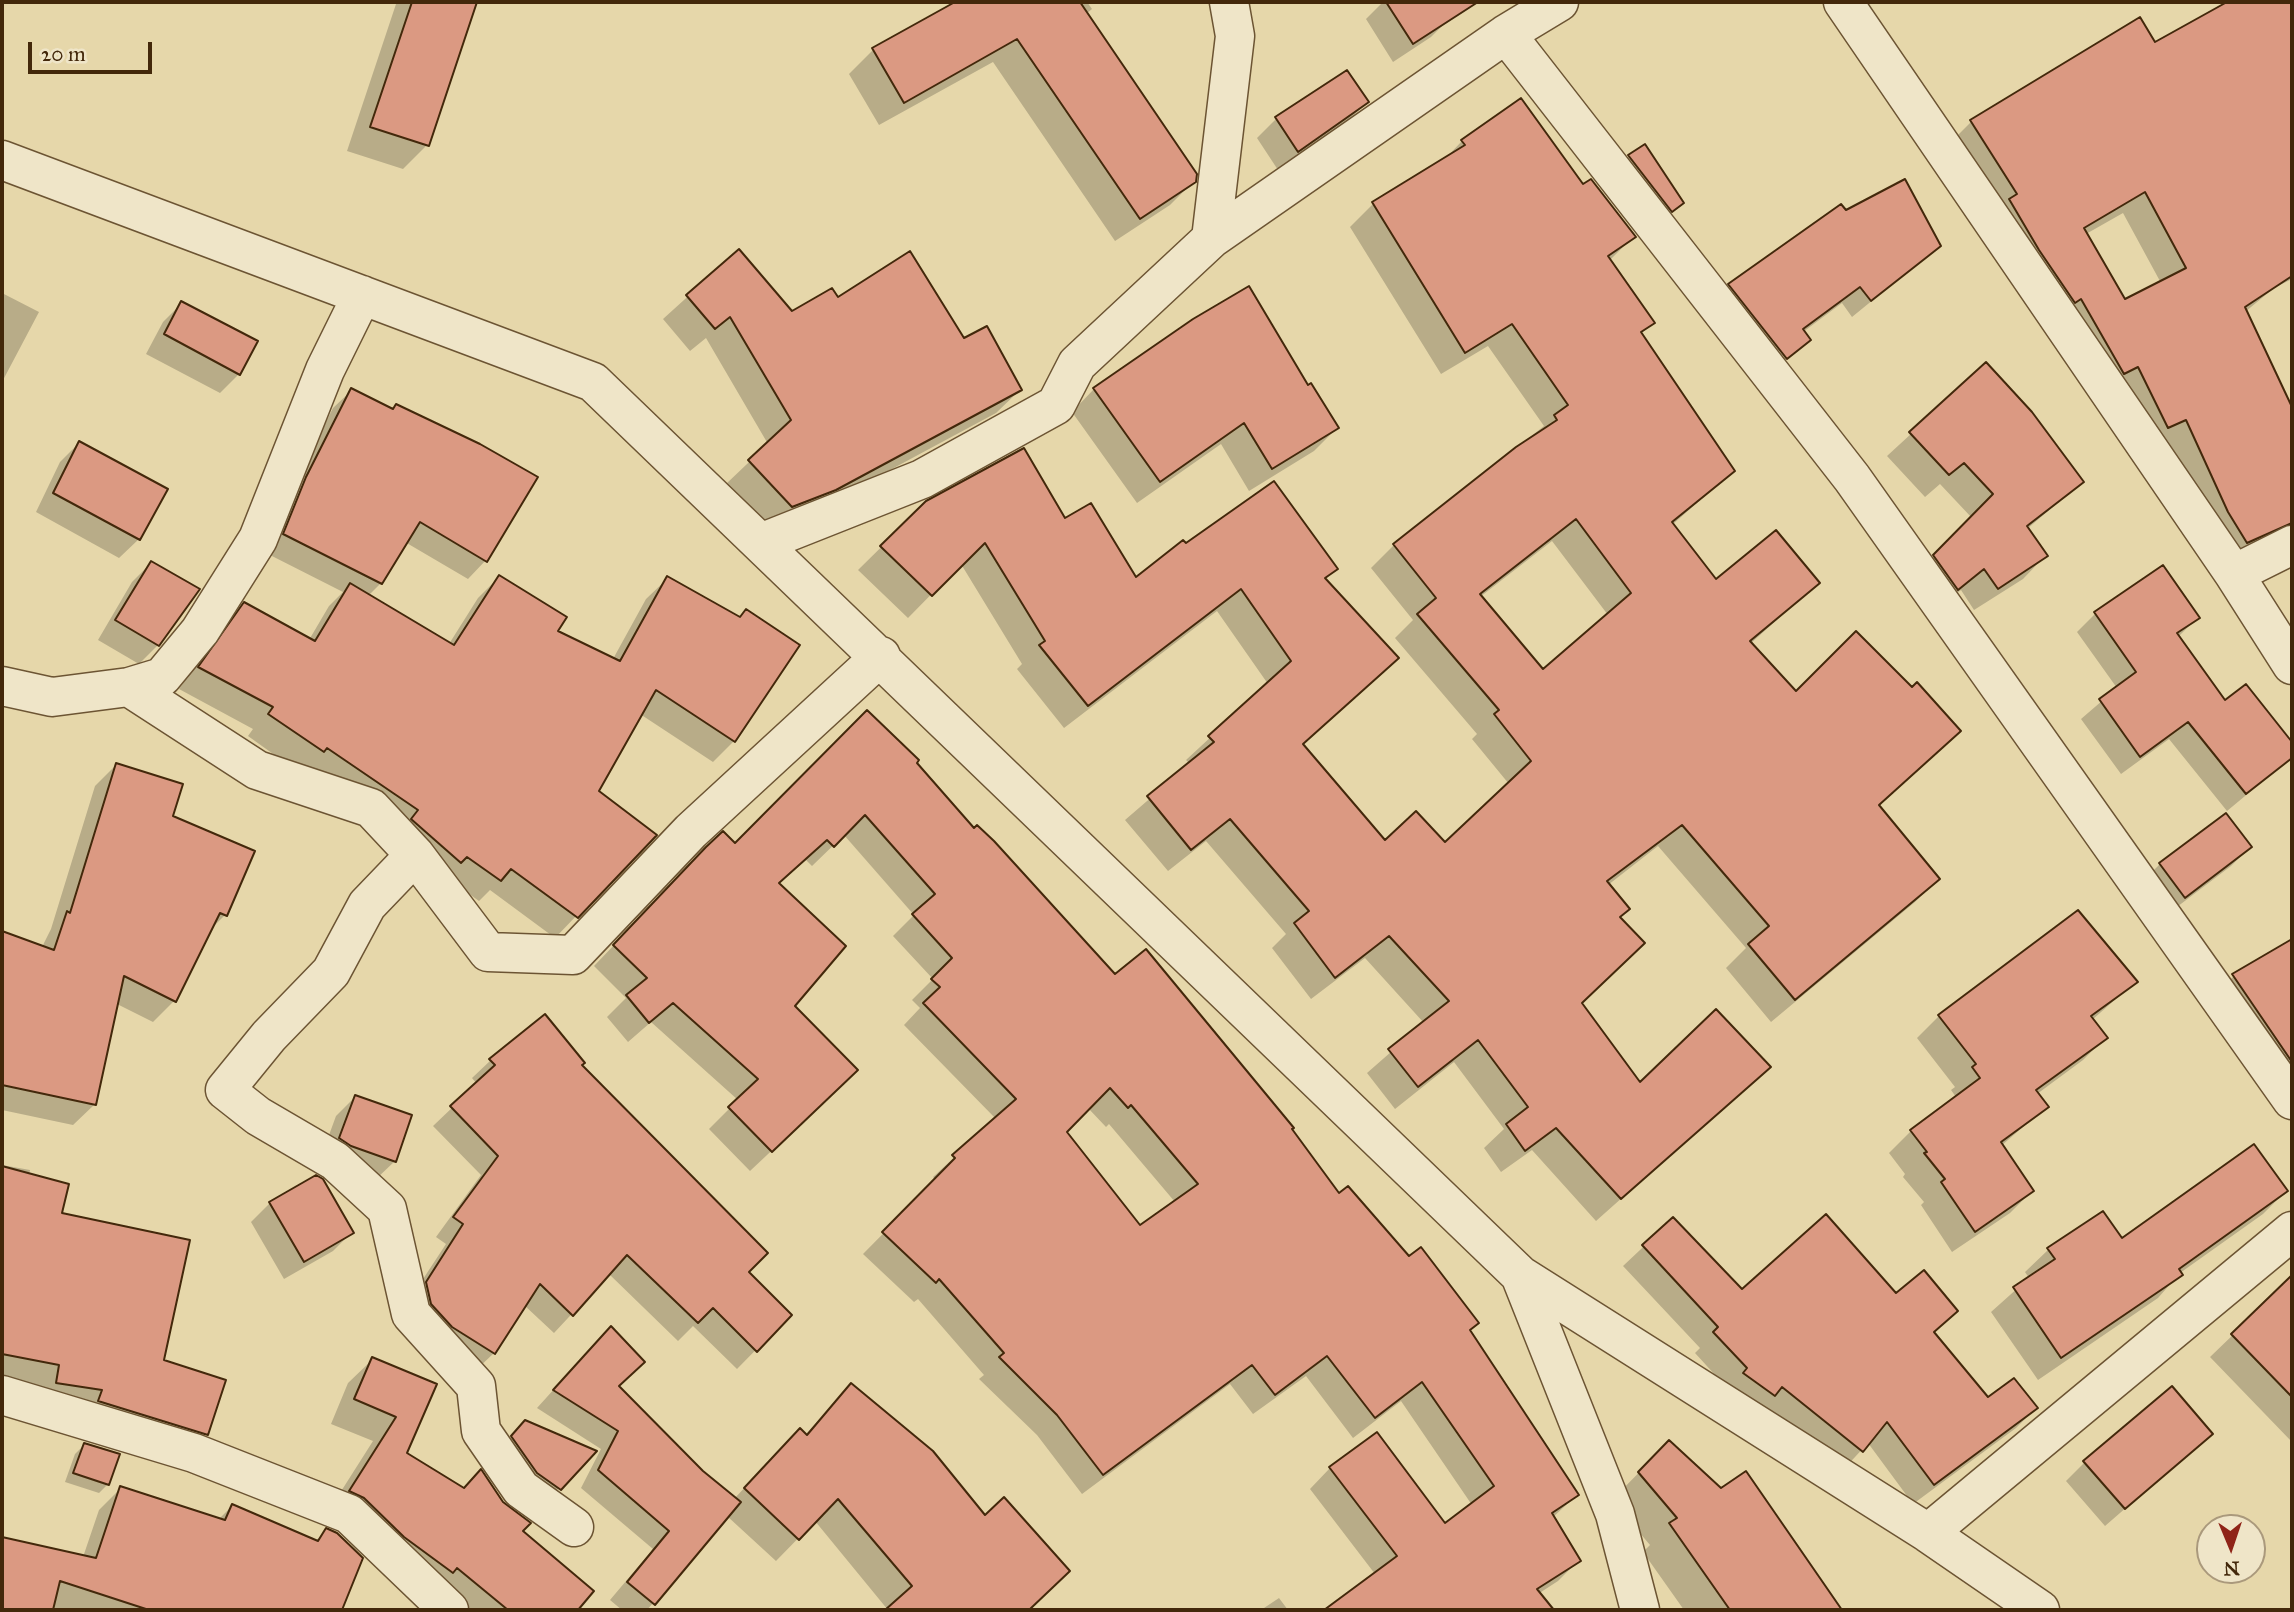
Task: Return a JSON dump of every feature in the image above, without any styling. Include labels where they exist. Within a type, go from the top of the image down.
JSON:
[{"type":"street","points":[[1211,239],[1236,36],[1229,2]]},
{"type":"street","points":[[762,542],[922,479],[1056,405],[1077,364],[1211,239],[1506,34],[1559,2]]},
{"type":"street","points":[[1843,2],[2234,574],[2292,665]]},
{"type":"street","points":[[1506,34],[1852,478],[2292,1100]]},
{"type":"street","points":[[2,160],[593,382],[881,656],[1520,1275],[1928,1533],[2040,1610]]},
{"type":"street","points":[[2,686],[52,697],[129,687],[162,677],[200,631],[258,539],[325,370],[362,295]]},
{"type":"street","points":[[2234,574],[2292,545]]},
{"type":"street","points":[[129,687],[257,770],[371,808],[415,855],[488,952],[573,956],[691,831],[784,742],[881,656]]},
{"type":"street","points":[[415,855],[367,905],[331,972],[269,1036],[225,1090],[258,1116],[335,1161],[387,1209],[411,1314],[476,1386],[481,1431],[521,1489],[574,1527]]},
{"type":"street","points":[[1928,1533],[2292,1230]]},
{"type":"street","points":[[1520,1275],[1615,1514],[1640,1610]]},
{"type":"street","points":[[2,1395],[194,1453],[349,1514],[449,1610]]},
{"type":"building","points":[[412,2],[477,2],[429,146],[370,127]]},
{"type":"building","points":[[955,2],[1080,2],[1197,174],[1196,182],[1140,219],[1017,39],[904,103],[872,48]]},
{"type":"building","points":[[1386,2],[1478,2],[1413,44]]},
{"type":"building","points":[[2227,2],[2292,2],[2292,276],[2245,307],[2292,407],[2292,523],[2247,543],[2228,512],[2186,420],[2168,428],[2138,367],[2124,374],[2081,299],[2075,303],[2039,250],[2009,199],[2017,194],[1970,120],[2140,17],[2155,42]],"holes":[[[2145,192],[2186,268],[2125,299],[2084,228]]]},
{"type":"building","points":[[1347,70],[1369,102],[1298,152],[1275,117]]},
{"type":"building","points":[[1521,98],[1583,184],[1591,179],[1636,237],[1608,256],[1655,323],[1641,332],[1735,471],[1672,522],[1716,579],[1776,530],[1820,583],[1750,641],[1796,691],[1856,631],[1912,687],[1917,682],[1961,731],[1879,805],[1940,879],[1795,1000],[1748,944],[1769,926],[1682,825],[1607,881],[1630,909],[1620,917],[1645,943],[1582,1003],[1640,1082],[1716,1009],[1771,1067],[1621,1199],[1556,1128],[1525,1151],[1506,1124],[1528,1107],[1478,1040],[1418,1087],[1388,1049],[1449,1001],[1389,936],[1335,978],[1294,923],[1309,911],[1230,819],[1191,850],[1147,796],[1214,742],[1208,736],[1291,661],[1241,589],[1088,706],[1039,645],[1045,641],[985,543],[932,596],[880,546],[926,501],[1024,448],[1065,518],[1091,503],[1136,577],[1183,540],[1186,543],[1274,481],[1338,569],[1325,578],[1399,658],[1303,744],[1385,840],[1416,811],[1445,842],[1531,761],[1494,714],[1499,710],[1417,614],[1436,598],[1393,544],[1516,447],[1557,420],[1554,415],[1568,405],[1512,324],[1465,353],[1372,202],[1465,145],[1461,140]],"holes":[[[1576,519],[1631,593],[1543,669],[1480,594]]]},
{"type":"building","points":[[1645,144],[1684,203],[1672,212],[1628,155]]},
{"type":"building","points":[[1905,179],[1941,246],[1871,301],[1860,287],[1803,329],[1811,340],[1787,359],[1728,284],[1841,204],[1846,210]]},
{"type":"building","points":[[739,249],[792,311],[832,288],[838,297],[910,251],[964,338],[987,326],[1022,390],[836,490],[792,507],[748,460],[791,420],[730,317],[715,329],[686,295]]},
{"type":"building","points":[[1249,286],[1308,385],[1311,383],[1339,428],[1272,469],[1244,423],[1160,482],[1093,388],[1193,319]]},
{"type":"building","points":[[181,301],[258,341],[240,375],[164,334]]},
{"type":"building","points":[[1986,362],[2032,412],[2084,482],[2027,526],[2048,556],[1998,589],[1984,569],[1958,590],[1933,555],[1993,494],[1964,463],[1949,475],[1909,432]]},
{"type":"building","points":[[351,388],[393,409],[396,404],[480,444],[538,477],[487,562],[420,522],[382,584],[283,534],[306,477]]},
{"type":"building","points":[[79,441],[168,489],[140,540],[53,493]]},
{"type":"building","points":[[151,561],[200,589],[159,646],[115,620]]},
{"type":"building","points":[[2163,565],[2200,618],[2177,633],[2225,700],[2246,684],[2292,742],[2292,758],[2246,794],[2188,722],[2140,757],[2099,699],[2136,672],[2094,612]]},
{"type":"building","points":[[499,575],[567,617],[558,631],[620,661],[667,576],[740,617],[746,609],[800,645],[735,742],[656,690],[599,791],[657,835],[578,918],[511,869],[501,881],[467,857],[461,863],[411,819],[418,810],[327,748],[324,752],[268,714],[273,707],[198,667],[244,602],[315,641],[350,583],[454,645]]},
{"type":"building","points":[[867,710],[919,760],[917,763],[974,828],[977,825],[994,841],[1115,974],[1146,949],[1294,1128],[1292,1129],[1339,1193],[1348,1186],[1409,1256],[1421,1247],[1479,1323],[1470,1330],[1579,1495],[1552,1513],[1581,1561],[1537,1589],[1554,1610],[1324,1610],[1397,1556],[1329,1467],[1377,1432],[1445,1523],[1494,1486],[1422,1382],[1375,1418],[1327,1356],[1275,1395],[1252,1365],[1103,1475],[1057,1415],[999,1357],[1004,1353],[939,1279],[936,1283],[882,1232],[955,1158],[952,1155],[1016,1099],[923,1003],[940,987],[931,979],[952,958],[912,914],[935,894],[865,815],[834,847],[827,840],[779,883],[846,946],[795,1006],[858,1070],[772,1152],[728,1107],[758,1079],[673,1003],[649,1023],[626,995],[647,978],[613,945],[723,831],[735,843]],"holes":[[[1110,1088],[1128,1108],[1131,1105],[1198,1184],[1140,1225],[1067,1132]]]},
{"type":"building","points":[[116,763],[183,784],[173,816],[255,851],[227,916],[220,913],[176,1002],[124,976],[96,1105],[2,1085],[2,931],[54,950],[67,911],[70,913]]},
{"type":"building","points":[[2226,813],[2252,847],[2185,898],[2159,863]]},
{"type":"building","points":[[2078,910],[2138,982],[2091,1016],[2108,1038],[2036,1090],[2049,1107],[2001,1142],[2034,1191],[1975,1232],[1941,1182],[1945,1179],[1910,1130],[1980,1078],[1972,1067],[1976,1064],[1938,1015]]},
{"type":"building","points":[[2292,939],[2292,1062],[2232,974]]},
{"type":"building","points":[[545,1014],[585,1063],[582,1065],[768,1253],[749,1272],[792,1315],[757,1352],[713,1308],[698,1323],[627,1255],[573,1316],[540,1284],[495,1354],[452,1327],[431,1304],[426,1282],[463,1224],[453,1217],[498,1156],[450,1106],[495,1065],[489,1059]]},
{"type":"building","points":[[355,1095],[412,1115],[396,1162],[351,1146],[339,1138]]},
{"type":"building","points":[[2254,1144],[2288,1191],[2179,1269],[2183,1275],[2061,1358],[2013,1287],[2055,1259],[2047,1248],[2103,1211],[2122,1238]]},
{"type":"building","points":[[2,1166],[69,1184],[62,1213],[190,1240],[164,1360],[226,1380],[208,1435],[98,1401],[102,1390],[56,1383],[59,1365],[2,1354]]},
{"type":"building","points":[[316,1175],[323,1179],[354,1233],[304,1262],[269,1202]]},
{"type":"building","points":[[1826,1214],[1896,1293],[1924,1270],[1958,1311],[1934,1332],[1988,1397],[2014,1378],[2038,1408],[1934,1485],[1887,1422],[1863,1452],[1782,1387],[1775,1396],[1743,1373],[1747,1368],[1713,1332],[1718,1327],[1642,1245],[1673,1217],[1742,1289]]},
{"type":"building","points":[[2292,1275],[2292,1397],[2231,1334]]},
{"type":"building","points":[[611,1326],[645,1362],[619,1386],[703,1471],[741,1502],[655,1605],[627,1582],[669,1531],[598,1470],[618,1431],[553,1390]]},
{"type":"building","points":[[372,1357],[437,1384],[407,1453],[464,1488],[481,1469],[503,1502],[531,1523],[523,1531],[594,1591],[578,1610],[508,1610],[457,1568],[453,1573],[404,1537],[364,1498],[349,1491],[396,1417],[354,1399]]},
{"type":"building","points":[[851,1383],[933,1451],[985,1515],[1004,1497],[1070,1571],[1029,1610],[885,1610],[912,1586],[838,1499],[799,1540],[744,1488],[800,1428],[807,1435]]},
{"type":"building","points":[[2172,1386],[2213,1434],[2125,1509],[2083,1461]]},
{"type":"building","points":[[525,1420],[597,1451],[561,1490],[537,1473],[511,1436]]},
{"type":"building","points":[[1669,1440],[1721,1488],[1746,1471],[1842,1610],[1730,1610],[1669,1523],[1677,1518],[1638,1472]]},
{"type":"building","points":[[84,1443],[120,1454],[109,1485],[73,1473]]},
{"type":"building","points":[[120,1486],[225,1520],[232,1504],[318,1541],[326,1528],[337,1533],[363,1558],[342,1610],[149,1610],[60,1581],[53,1610],[2,1610],[2,1537],[96,1558]]}]
